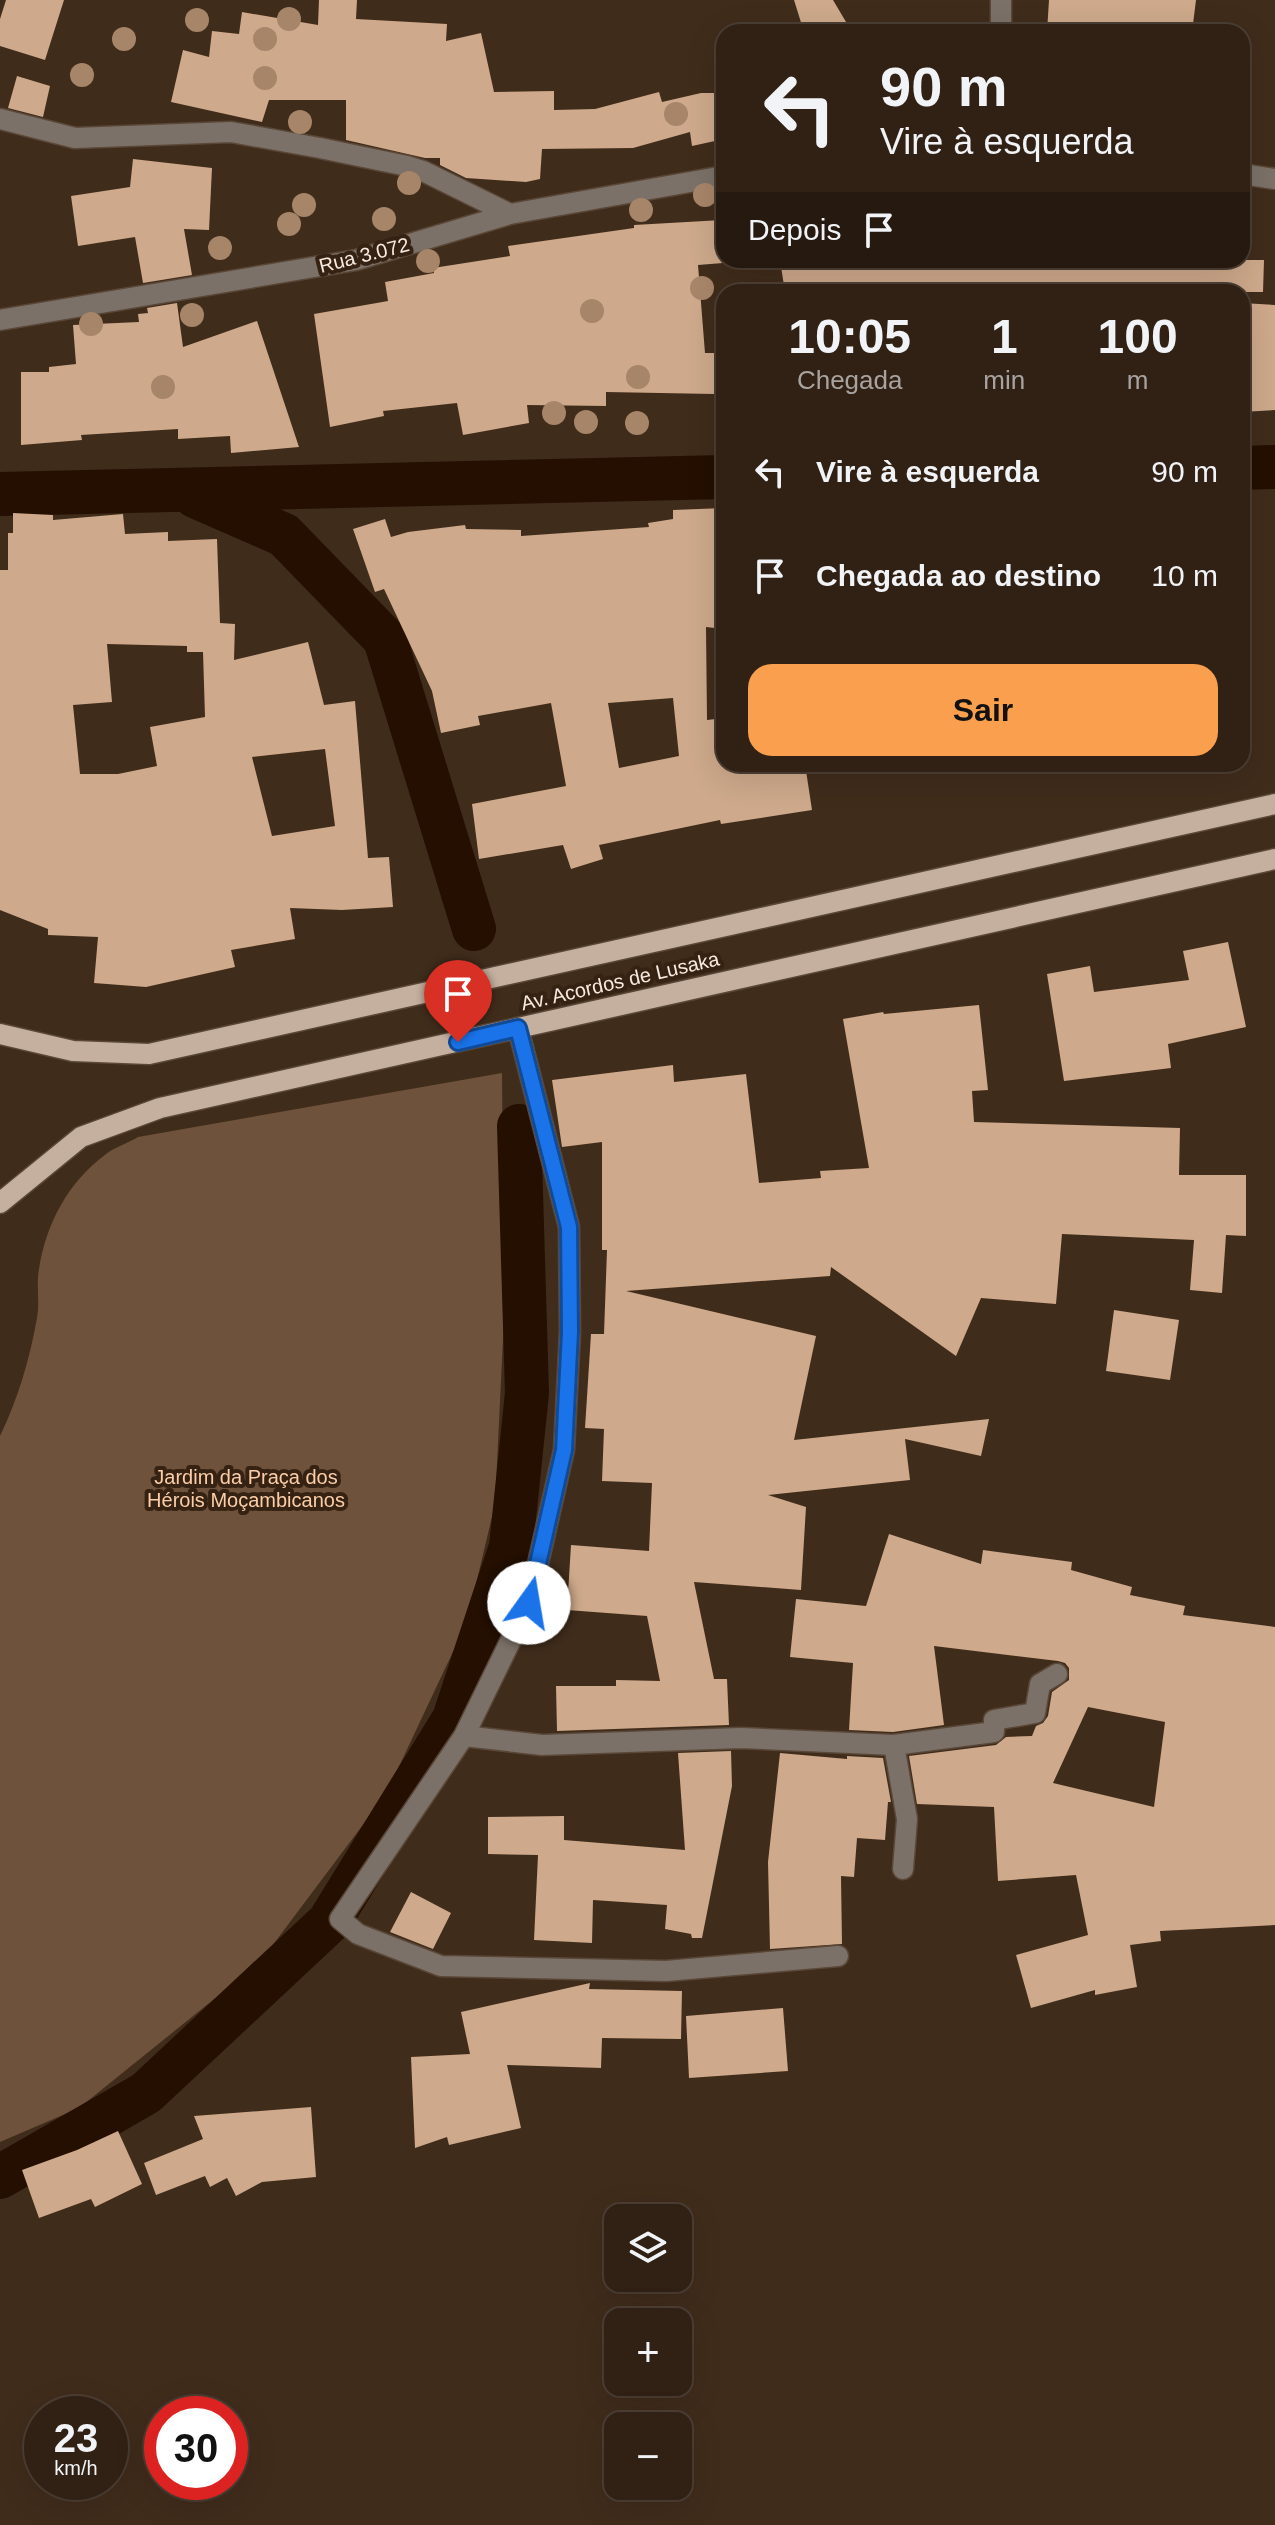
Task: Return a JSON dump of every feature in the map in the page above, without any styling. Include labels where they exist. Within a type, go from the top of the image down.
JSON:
[{"type":"main road","name":"Av. Acordos de Lusaka","points":[[0,1034],[73,1051],[149,1054],[1275,804]]},
{"type":"main road","name":"Av. Acordos de Lusaka","points":[[0,1203],[81,1137],[160,1108],[1275,859]]},
{"type":"street","points":[[1001,0],[1001,24]]},
{"type":"street","points":[[0,119],[75,138],[231,132],[320,148],[423,171],[510,214]]},
{"type":"street","points":[[1250,175],[1275,179]]},
{"type":"street","name":"Rua 3.072","points":[[0,320],[356,260],[510,214],[716,177]]},
{"type":"street","points":[[518,1028],[569,1227],[570,1332],[564,1450],[529,1603],[464,1736],[340,1919],[358,1934],[441,1966],[666,1971],[838,1956]]},
{"type":"street","points":[[464,1736],[542,1745],[741,1738],[894,1745],[994,1732],[994,1720],[1035,1713],[1040,1684],[1057,1674]]},
{"type":"street","points":[[894,1745],[907,1819],[903,1869]]},
{"type":"green space","name":"Jardim da Praça dos Hérois Moçambicanos","points":[[502,1073],[504,1319],[495,1504],[467,1622],[386,1794],[260,1962],[79,2108],[0,2142],[0,1436],[18,1393],[31,1348],[38,1312],[39,1269],[53,1220],[70,1191],[92,1165],[138,1137]]},
{"type":"building","points":[[6,0],[64,0],[45,60],[0,46],[0,19]]},
{"type":"building","points":[[319,0],[357,0],[356,19],[447,24],[446,41],[481,33],[494,92],[554,91],[554,110],[595,109],[659,92],[662,102],[715,93],[716,141],[692,146],[690,132],[633,148],[542,149],[540,179],[526,182],[466,178],[440,165],[440,158],[425,158],[346,140],[346,100],[269,100],[262,122],[171,102],[183,50],[209,57],[212,31],[239,34],[242,12],[318,25]]},
{"type":"building","points":[[794,0],[833,0],[847,24],[802,24]]},
{"type":"building","points":[[1049,0],[1196,0],[1193,24],[1048,24]]},
{"type":"building","points":[[17,76],[50,86],[43,117],[8,108]]},
{"type":"building","points":[[133,159],[212,168],[209,230],[184,229],[192,275],[143,283],[135,237],[78,246],[71,196],[130,187]]},
{"type":"building","points":[[716,220],[716,264],[698,265],[705,353],[714,353],[714,394],[606,392],[606,406],[527,405],[529,423],[463,435],[457,403],[383,411],[384,416],[330,427],[314,314],[388,301],[385,282],[434,273],[433,268],[510,256],[508,246],[634,228],[634,225]]},
{"type":"building","points":[[1250,260],[1264,260],[1263,292],[1250,292],[1250,284],[784,284],[781,268],[1250,268]]},
{"type":"building","points":[[177,303],[183,347],[257,321],[299,447],[231,453],[230,436],[178,439],[178,429],[81,435],[82,440],[21,445],[21,372],[49,372],[49,367],[76,364],[73,325],[139,322],[138,314],[148,313],[147,308]]},
{"type":"building","points":[[1250,303],[1275,305],[1275,410],[1250,412]]},
{"type":"building","points":[[716,508],[716,628],[706,627],[707,720],[716,719],[716,772],[806,772],[812,810],[721,824],[720,820],[599,845],[603,859],[571,869],[563,845],[479,859],[472,804],[566,786],[551,703],[478,716],[480,725],[441,733],[432,691],[384,589],[375,592],[353,529],[385,519],[391,537],[465,525],[466,529],[521,530],[521,536],[649,527],[648,523],[673,519],[673,510]],"holes":[[[673,698],[679,756],[619,768],[608,703]]]},
{"type":"building","points":[[13,513],[53,515],[53,520],[123,514],[125,534],[168,532],[168,541],[217,539],[220,623],[235,624],[234,660],[308,642],[324,705],[355,701],[368,858],[389,857],[393,907],[342,910],[290,908],[295,939],[231,950],[235,967],[146,987],[94,983],[98,937],[48,935],[48,929],[0,910],[0,570],[8,570],[8,533],[13,533]],"holes":[[[107,644],[187,646],[187,652],[203,652],[205,717],[150,727],[157,766],[118,774],[80,774],[73,705],[112,702]],[[325,749],[335,826],[272,836],[252,757]]]},
{"type":"building","points":[[1228,942],[1246,1027],[1168,1044],[1171,1068],[1064,1081],[1047,974],[1090,966],[1094,992],[1189,980],[1183,951]]},
{"type":"building","points":[[979,1005],[988,1090],[972,1091],[974,1122],[1180,1128],[1179,1175],[1246,1175],[1246,1236],[1226,1235],[1222,1293],[1190,1290],[1194,1240],[1062,1234],[1056,1304],[981,1298],[956,1356],[831,1267],[830,1276],[626,1291],[816,1336],[794,1440],[989,1419],[981,1456],[905,1439],[910,1480],[768,1495],[806,1507],[801,1590],[694,1582],[714,1679],[727,1679],[729,1725],[557,1731],[556,1686],[616,1686],[616,1680],[660,1681],[647,1616],[567,1610],[571,1545],[649,1551],[652,1483],[602,1481],[604,1429],[585,1428],[591,1334],[604,1334],[607,1250],[602,1250],[602,1142],[562,1147],[552,1080],[673,1065],[674,1082],[746,1074],[759,1183],[821,1178],[820,1171],[869,1168],[843,1019],[883,1012]]},
{"type":"building","points":[[1114,1310],[1179,1320],[1170,1380],[1106,1371]]},
{"type":"building","points":[[889,1534],[981,1564],[983,1550],[1072,1562],[1071,1570],[1132,1587],[1130,1595],[1185,1606],[1183,1615],[1275,1627],[1275,1925],[1160,1931],[1161,1941],[1130,1945],[1137,1987],[1095,1995],[1095,1990],[1031,2008],[1016,1955],[1088,1935],[1076,1875],[998,1881],[994,1807],[917,1804],[909,1756],[996,1745],[1006,1737],[1032,1736],[1036,1726],[1048,1716],[1052,1692],[1069,1680],[1069,1668],[1058,1661],[934,1646],[944,1725],[893,1732],[849,1730],[853,1663],[790,1657],[796,1599],[866,1606]],"holes":[[[1088,1707],[1165,1722],[1154,1807],[1053,1783]]]},
{"type":"building","points":[[731,1751],[732,1786],[702,1938],[665,1929],[667,1905],[593,1900],[592,1943],[534,1940],[538,1855],[488,1854],[488,1817],[564,1816],[564,1840],[685,1850],[678,1753]]},
{"type":"building","points":[[780,1753],[847,1759],[847,1756],[883,1758],[891,1802],[888,1802],[885,1840],[857,1838],[854,1877],[841,1876],[842,1944],[770,1949],[768,1862]]},
{"type":"building","points":[[411,1892],[451,1913],[433,1949],[390,1932]]},
{"type":"building","points":[[590,1983],[589,1989],[682,1991],[681,2039],[602,2038],[601,2068],[507,2065],[521,2128],[449,2145],[447,2137],[415,2148],[411,2057],[470,2054],[461,2012]]},
{"type":"building","points":[[783,2008],[788,2071],[689,2078],[686,2016]]},
{"type":"building","points":[[311,2107],[316,2177],[262,2182],[236,2196],[227,2178],[210,2187],[205,2176],[156,2195],[144,2163],[203,2139],[194,2116]]},
{"type":"building","points":[[118,2131],[142,2184],[95,2207],[91,2199],[39,2218],[22,2170]]},
{"type":"waterway","points":[[1250,468],[1275,467]]},
{"type":"waterway","points":[[0,494],[716,477]]},
{"type":"waterway","points":[[195,496],[284,535],[385,639],[474,929]]},
{"type":"waterway","points":[[0,2177],[146,2093],[329,1922],[454,1719],[511,1547],[527,1393],[519,1126]]},
{"type":"route","points":[[458,1042],[518,1028],[569,1227],[570,1332],[564,1450],[529,1603]]}]
